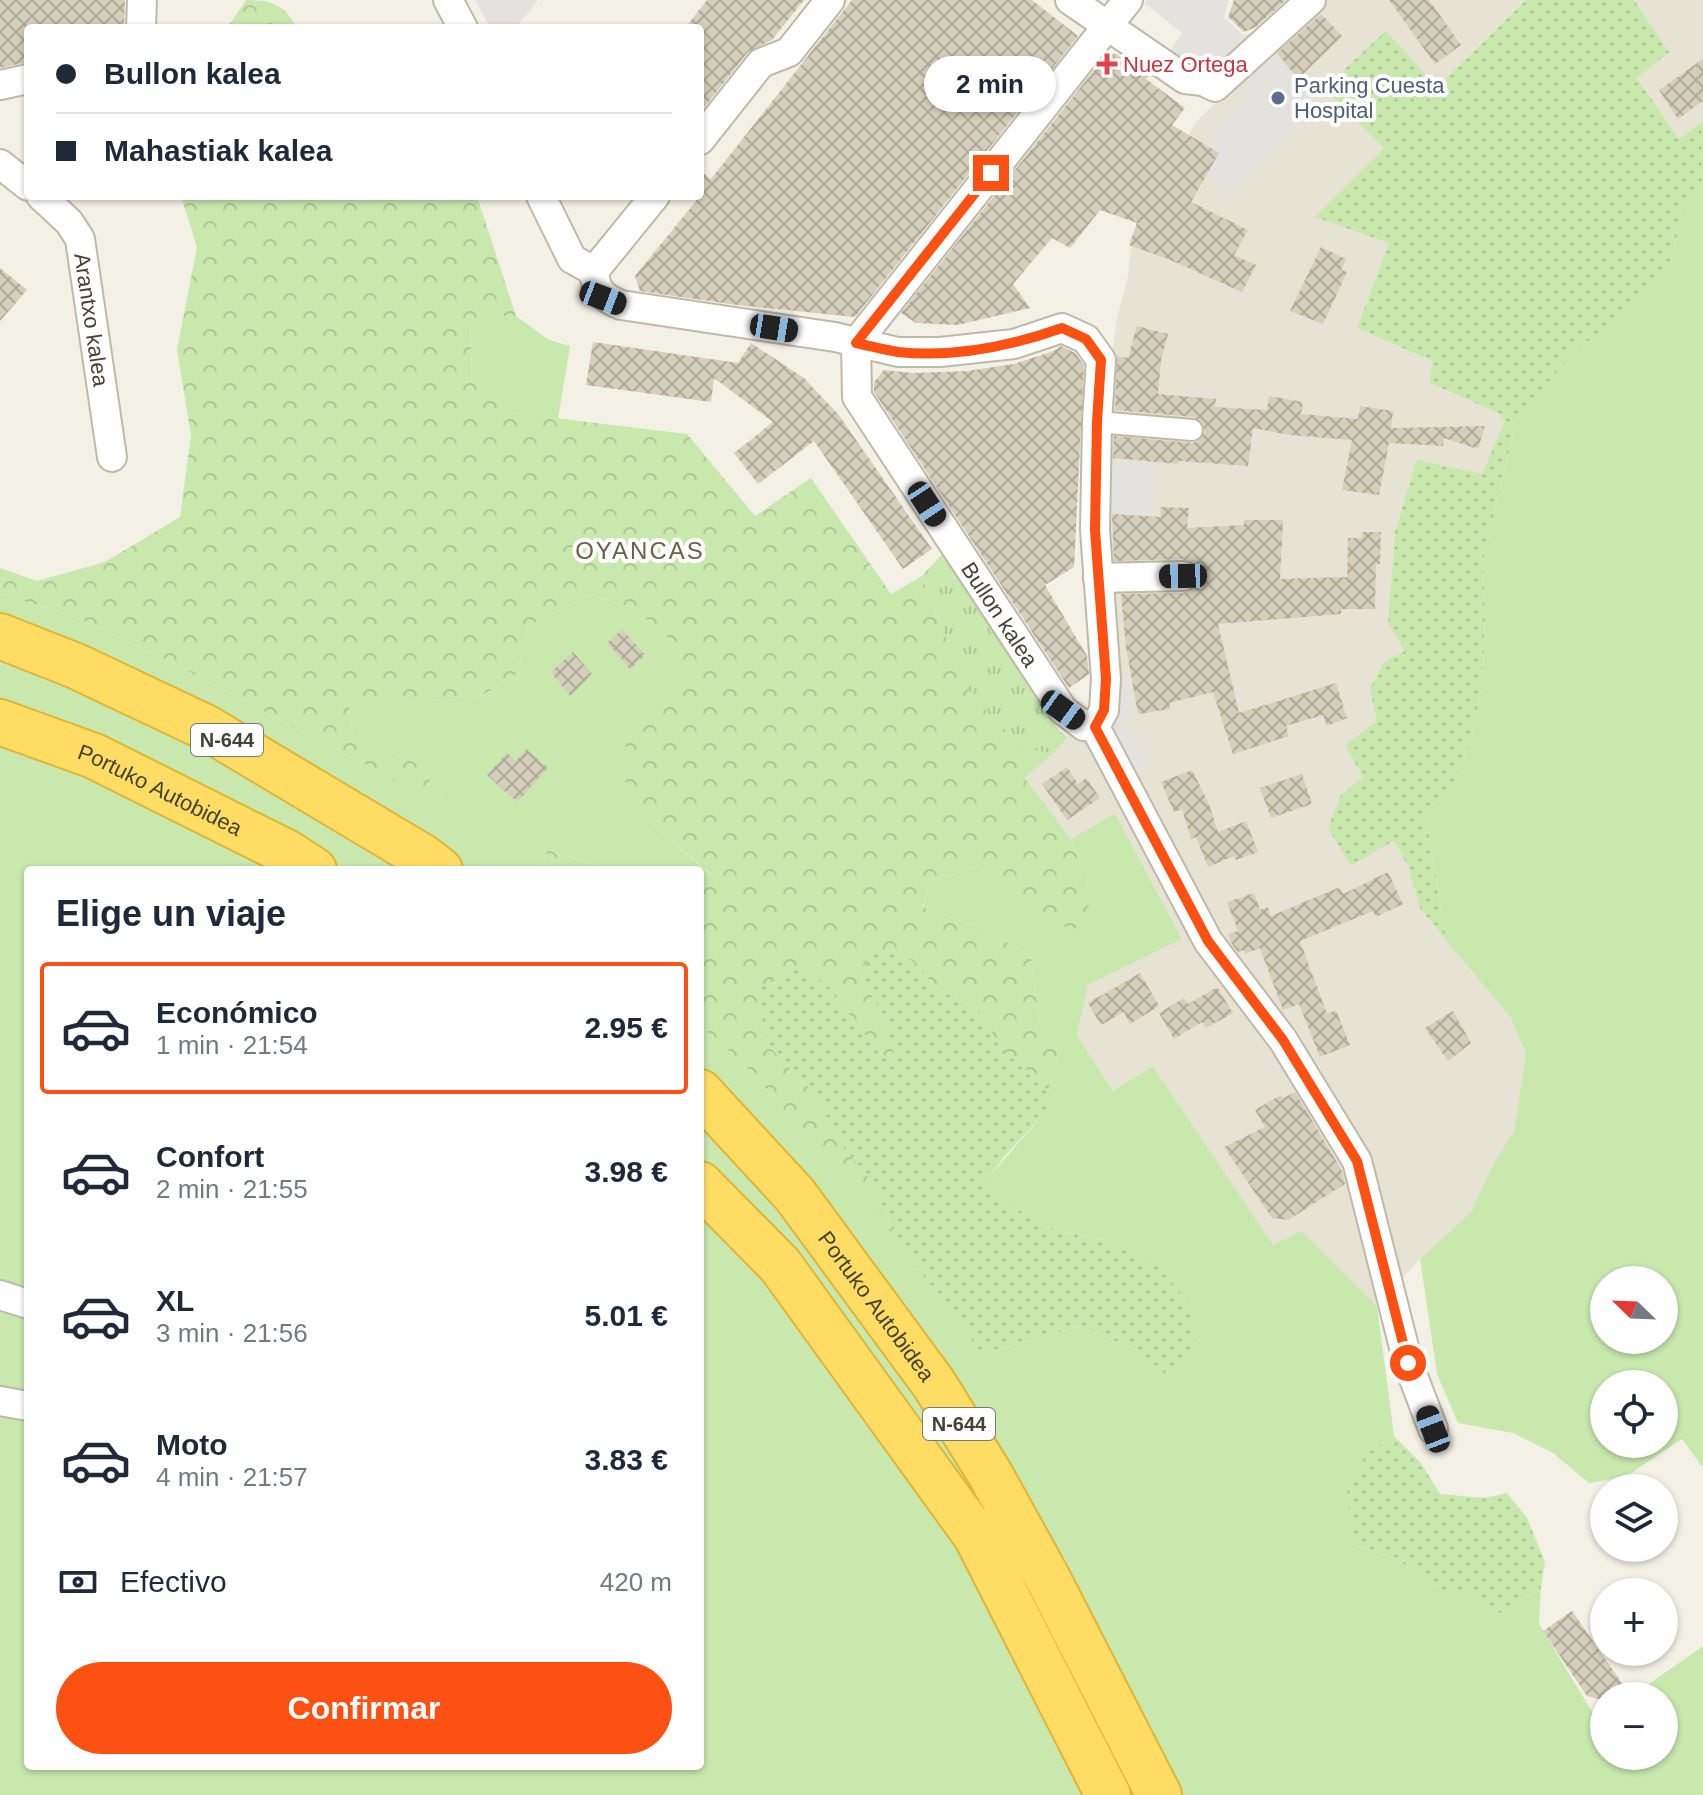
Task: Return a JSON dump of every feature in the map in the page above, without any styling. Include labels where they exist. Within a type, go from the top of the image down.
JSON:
[{"type":"highway","name":"N-644","points":[[0,636],[76,666],[207,728],[435,866]]},
{"type":"highway","name":"Portuko Autobidea","points":[[0,722],[94,756],[288,853],[308,866]]},
{"type":"highway","name":"Portuko Autobidea","points":[[704,1096],[795,1195],[934,1384],[990,1474],[1047,1577],[1159,1795]]},
{"type":"highway","name":"N-644","points":[[704,1188],[780,1265],[976,1536],[1108,1795]]},
{"type":"street","points":[[141,24],[142,0]]},
{"type":"street","points":[[448,0],[461,24]]},
{"type":"street","points":[[704,135],[761,63],[789,52],[830,0]]},
{"type":"street","points":[[1070,0],[1185,79],[1203,81],[1215,87],[1311,0]]},
{"type":"street","points":[[856,343],[1128,0]]},
{"type":"street","points":[[0,85],[24,80]]},
{"type":"street","points":[[0,164],[24,183]]},
{"type":"street","name":"Arantxo kalea","points":[[45,200],[69,222],[80,239],[112,457]]},
{"type":"street","points":[[543,200],[572,259],[594,271]]},
{"type":"street","points":[[652,200],[594,271],[595,287],[603,298],[621,305],[835,337],[898,352],[940,352],[1014,344],[1062,328],[1086,339],[1101,360],[1095,530],[1106,679],[1104,710],[1095,727],[1208,941],[1283,1040],[1357,1161],[1408,1363],[1433,1429]]},
{"type":"street","name":"Bullon kalea","points":[[856,343],[857,397],[1063,710],[1084,726],[1095,727]]},
{"type":"street","points":[[1097,422],[1192,430]]},
{"type":"street","points":[[1098,578],[1183,576]]},
{"type":"street","points":[[0,1295],[24,1303]]},
{"type":"street","points":[[0,1401],[24,1405]]},
{"type":"shaded area","points":[[475,0],[538,0],[519,24],[488,24]]},
{"type":"shaded area","name":"Parking Cuesta Hospital","points":[[1147,0],[1229,0],[1224,17],[1243,35],[1260,33],[1319,107],[1232,195],[1205,176],[1219,153],[1205,145],[1251,88],[1234,58],[1210,72],[1168,55],[1182,33],[1144,3]]},
{"type":"shaded area","points":[[1322,0],[1526,0],[1437,87],[1384,148],[1316,217],[1389,243],[1357,328],[1434,361],[1430,384],[1498,413],[1505,421],[1482,475],[1416,460],[1395,532],[1388,624],[1406,651],[1377,721],[1363,777],[1341,795],[1392,841],[1408,866],[1420,908],[1511,1018],[1526,1054],[1514,1131],[1494,1163],[1471,1212],[1420,1259],[1377,1306],[1302,1231],[1273,1246],[1153,1066],[1113,1091],[1077,1035],[1088,985],[1182,939],[1115,813],[1071,839],[1025,778],[1090,713],[1122,697],[1111,586],[1104,423],[1117,318],[1128,276],[1130,252],[1148,199],[1197,121]]},
{"type":"shaded area","points":[[1634,0],[1703,0],[1703,121],[1679,139],[1637,77],[1668,52]]},
{"type":"shaded area","points":[[1105,460],[1156,465],[1154,516],[1104,514]]},
{"type":"shaded area","points":[[1130,681],[1135,714],[1121,720],[1153,766],[1112,790],[1077,737],[1115,683]]},
{"type":"green space","points":[[246,0],[276,5],[294,24],[230,24]]},
{"type":"green space","points":[[1526,0],[1634,0],[1669,52],[1637,78],[1679,139],[1703,121],[1703,178],[1681,215],[1670,269],[1623,314],[1572,353],[1516,421],[1483,560],[1483,678],[1473,732],[1453,788],[1425,811],[1446,940],[1420,908],[1408,866],[1393,841],[1351,866],[1328,828],[1341,795],[1363,777],[1345,745],[1377,721],[1370,689],[1384,662],[1405,651],[1388,624],[1395,532],[1416,460],[1482,474],[1505,421],[1498,413],[1429,383],[1433,361],[1357,328],[1389,243],[1315,217],[1384,148],[1324,88],[1386,31],[1437,87]]},
{"type":"green space","points":[[1703,178],[1703,1468],[1682,1439],[1678,1442],[1678,1370],[1590,1370],[1590,1458],[1654,1458],[1630,1474],[1590,1474],[1589,1483],[1553,1453],[1513,1433],[1458,1423],[1437,1374],[1420,1259],[1471,1212],[1494,1163],[1514,1131],[1526,1054],[1511,1018],[1446,940],[1425,811],[1453,788],[1473,732],[1483,678],[1483,560],[1516,421],[1572,352],[1623,314],[1670,269],[1681,215]]},
{"type":"green space","points":[[182,200],[478,200],[516,316],[470,318],[472,382],[514,413],[687,434],[755,516],[811,478],[891,594],[922,576],[940,624],[1024,749],[1053,753],[1025,778],[1071,839],[1093,899],[1074,931],[1022,905],[978,866],[930,882],[923,907],[984,929],[1031,957],[1039,1021],[1058,1053],[1048,1091],[1000,1046],[977,1008],[936,988],[915,962],[860,975],[882,1013],[898,1069],[871,1043],[767,1044],[813,1092],[844,1148],[875,1186],[895,1237],[742,1062],[704,1029],[704,877],[710,873],[644,817],[620,771],[627,740],[683,692],[680,648],[633,608],[591,595],[528,626],[517,674],[467,704],[348,701],[353,737],[413,761],[442,794],[446,819],[388,777],[171,662],[75,617],[0,594],[0,568],[37,581],[105,562],[180,517],[191,435],[177,350],[197,247]]},
{"type":"green space","points":[[516,316],[549,340],[570,346],[558,419],[514,413],[472,382],[470,318]]},
{"type":"green space","points":[[943,553],[1059,731],[1068,737],[1053,753],[1024,749],[973,697],[922,576]]},
{"type":"green space","points":[[0,594],[75,617],[171,662],[388,777],[446,818],[442,794],[413,761],[353,737],[348,701],[467,704],[517,674],[528,626],[591,595],[633,608],[680,648],[684,692],[627,740],[644,817],[701,866],[597,866],[547,850],[544,866],[24,866],[24,1770],[704,1770],[704,1029],[742,1062],[895,1237],[982,1354],[1080,1326],[1137,1350],[1168,1375],[1103,1240],[1045,1227],[981,1186],[1048,1109],[1048,1091],[1058,1053],[1039,1021],[1031,957],[984,929],[923,907],[930,882],[978,866],[1022,905],[1093,899],[1071,839],[1115,813],[1182,939],[1088,985],[1077,1035],[1113,1091],[1153,1066],[1273,1245],[1302,1231],[1377,1306],[1394,1436],[1367,1453],[1352,1544],[1398,1560],[1445,1593],[1474,1593],[1498,1614],[1541,1588],[1539,1624],[1590,1708],[1590,1770],[1678,1770],[1678,1682],[1652,1682],[1703,1646],[1703,1795],[0,1795]]},
{"type":"green space","points":[[547,850],[597,866],[544,866]]},
{"type":"green space","points":[[875,944],[915,962],[936,988],[977,1008],[1000,1046],[1048,1091],[1048,1109],[982,1186],[1045,1227],[1103,1240],[1157,1266],[1192,1306],[1196,1350],[1168,1376],[1137,1350],[1080,1326],[982,1354],[895,1237],[875,1186],[844,1148],[813,1092],[767,1044],[757,988],[799,964],[832,990],[871,1043],[897,1068],[882,1013],[860,975]]},
{"type":"green space","points":[[1394,1436],[1421,1463],[1440,1494],[1484,1498],[1507,1493],[1527,1518],[1545,1562],[1541,1588],[1498,1614],[1474,1593],[1445,1593],[1398,1560],[1352,1544],[1347,1488],[1367,1453]]},
{"type":"building","points":[[0,0],[125,0],[124,24],[24,24],[24,63],[0,68]]},
{"type":"building","points":[[707,0],[804,0],[772,40],[748,52],[704,108],[704,24],[688,24]]},
{"type":"building","points":[[852,0],[1032,0],[1078,36],[855,317],[640,291],[635,276],[697,200],[704,200],[704,174],[711,179]]},
{"type":"building","points":[[1234,0],[1286,0],[1256,27],[1244,32],[1228,17]]},
{"type":"building","points":[[1389,0],[1429,0],[1461,45],[1435,64]]},
{"type":"building","points":[[1321,14],[1342,36],[1298,79],[1277,53]]},
{"type":"building","points":[[1107,54],[1116,54],[1148,76],[1146,79],[1185,108],[1172,125],[1219,153],[1191,202],[1248,230],[1234,255],[1256,265],[1242,292],[1129,245],[1137,223],[1100,210],[1070,248],[1052,238],[1013,284],[1030,308],[958,325],[916,323],[901,313]]},
{"type":"building","points":[[1703,59],[1703,101],[1678,119],[1659,90]]},
{"type":"building","points":[[1321,247],[1346,259],[1341,270],[1347,272],[1323,324],[1290,311]]},
{"type":"building","points":[[0,268],[27,290],[0,321]]},
{"type":"building","points":[[1137,326],[1168,334],[1161,360],[1158,394],[1216,399],[1215,407],[1267,410],[1269,396],[1303,402],[1301,414],[1358,419],[1360,406],[1393,411],[1391,428],[1485,426],[1478,449],[1444,438],[1443,446],[1389,443],[1379,495],[1342,490],[1352,440],[1290,435],[1253,428],[1248,466],[1113,458],[1114,436],[1192,443],[1205,432],[1203,424],[1194,417],[1115,410],[1117,356],[1128,358]]},
{"type":"building","points":[[593,342],[738,363],[751,343],[804,378],[838,414],[932,549],[903,569],[814,441],[758,484],[734,453],[773,422],[714,378],[711,402],[586,385]]},
{"type":"building","points":[[1061,346],[1075,353],[1084,365],[1074,567],[1045,585],[1087,656],[1089,674],[1069,688],[874,392],[874,382],[884,370],[913,373],[967,371],[1014,364]]},
{"type":"building","points":[[1160,507],[1189,508],[1187,528],[1244,525],[1244,520],[1283,520],[1280,579],[1347,577],[1348,538],[1362,538],[1362,532],[1381,532],[1380,564],[1376,564],[1375,609],[1341,609],[1341,614],[1218,624],[1239,713],[1336,683],[1347,718],[1327,726],[1323,715],[1286,726],[1289,736],[1233,754],[1213,692],[1169,703],[1170,709],[1138,714],[1126,647],[1121,594],[1184,593],[1197,585],[1200,576],[1197,567],[1183,559],[1114,561],[1112,514],[1161,517]]},
{"type":"building","points":[[622,629],[645,655],[630,669],[607,643]]},
{"type":"building","points":[[573,652],[592,674],[570,696],[551,672]]},
{"type":"building","points":[[526,749],[548,768],[517,802],[487,775],[507,753],[516,761]]},
{"type":"building","points":[[1067,767],[1078,784],[1086,778],[1100,798],[1067,820],[1042,784]]},
{"type":"building","points":[[1192,770],[1209,804],[1218,832],[1246,821],[1258,852],[1236,860],[1234,856],[1208,867],[1196,837],[1191,839],[1182,809],[1174,812],[1161,782]]},
{"type":"building","points":[[1302,774],[1312,804],[1271,818],[1260,788]]},
{"type":"building","points":[[1388,872],[1403,904],[1376,917],[1373,911],[1300,941],[1327,1014],[1336,1010],[1350,1045],[1320,1057],[1299,1004],[1283,1010],[1260,948],[1245,954],[1243,950],[1238,952],[1232,944],[1228,934],[1238,931],[1227,902],[1254,893],[1260,910],[1268,907],[1271,916],[1340,887],[1343,894]]},
{"type":"building","points":[[1140,973],[1159,1006],[1130,1024],[1124,1012],[1101,1025],[1088,1003]]},
{"type":"building","points":[[1217,987],[1233,1013],[1206,1028],[1202,1022],[1174,1039],[1159,1013],[1184,998],[1188,1004]]},
{"type":"building","points":[[1453,1011],[1471,1043],[1448,1061],[1425,1028]]},
{"type":"building","points":[[1295,1092],[1341,1169],[1345,1184],[1288,1220],[1272,1218],[1224,1147],[1265,1127],[1255,1110],[1281,1095],[1283,1098]]},
{"type":"building","points":[[1572,1611],[1590,1637],[1590,1666],[1610,1666],[1621,1682],[1590,1682],[1590,1697],[1587,1696],[1543,1631]]},
{"type":"place","name":"Nuez Ortega","points":[[1107,64]]},
{"type":"place","name":"Parking Cuesta Hospital","points":[[1278,98]]},
{"type":"district","name":"OYANCAS","points":[[640,551]]},
{"type":"route","points":[[991,173],[856,343],[898,352],[940,352],[1014,344],[1062,328],[1086,339],[1101,360],[1095,530],[1106,679],[1104,710],[1095,727],[1208,941],[1283,1040],[1357,1161],[1408,1363]]}]
